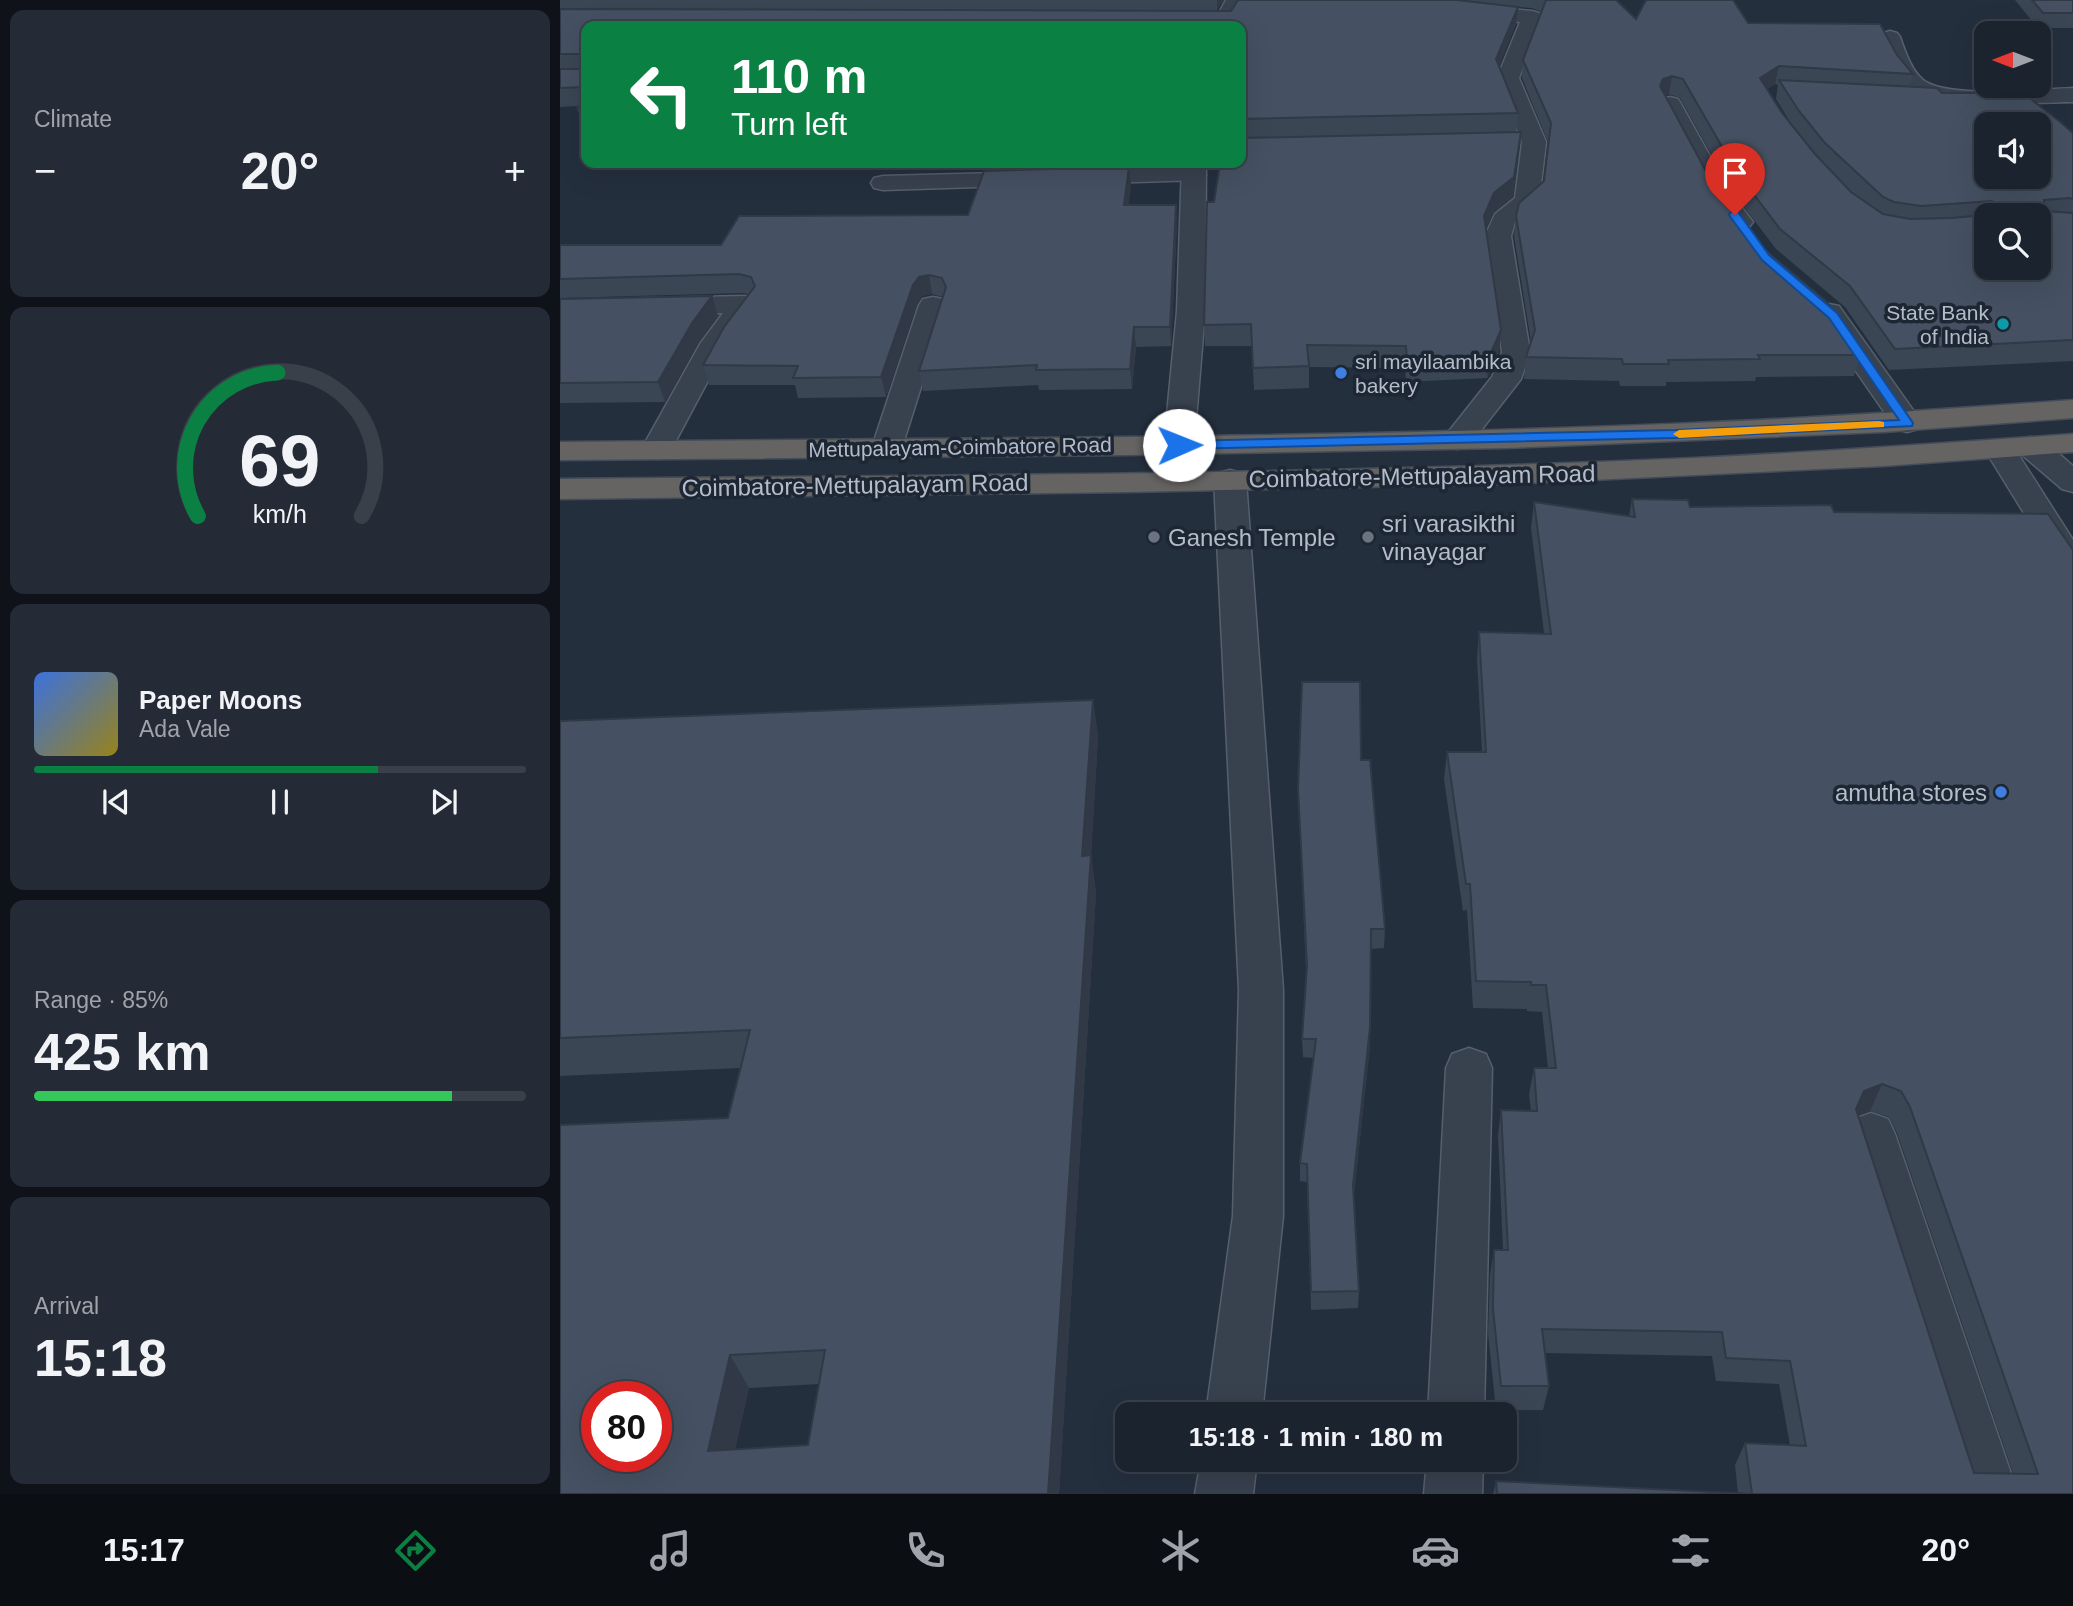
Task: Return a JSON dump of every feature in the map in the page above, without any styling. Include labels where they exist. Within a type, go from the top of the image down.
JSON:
[{"type":"highway","name":"Mettupalayam-Coimbatore Road","points":[[560,451],[1179,445],[1675,434],[1907,423],[2073,409]]},
{"type":"highway","name":"Coimbatore-Mettupalayam Road","points":[[560,489],[1615,472],[2073,443]]},
{"type":"street","points":[[1224,21],[1236,0]]},
{"type":"street","points":[[1436,0],[1456,9],[1532,17],[1508,78],[1534,142],[1527,201],[1504,219],[1498,236],[1516,352],[1506,379],[1457,440]]},
{"type":"street","points":[[1197,20],[1206,21]]},
{"type":"street","points":[[1890,37],[1916,85],[1937,94],[2073,95]]},
{"type":"street","points":[[1670,104],[1719,193],[1758,247]]},
{"type":"street","points":[[1506,143],[1534,142]]},
{"type":"street","points":[[883,183],[1194,169],[1191,311],[1179,445]]},
{"type":"street","points":[[1814,299],[1833,316],[1907,423]]},
{"type":"street","points":[[560,308],[744,304],[714,344],[656,450]]},
{"type":"street","points":[[887,447],[933,305]]},
{"type":"street","points":[[2016,448],[2073,482]]},
{"type":"street","points":[[2016,448],[2073,566]]},
{"type":"street","points":[[1230,480],[1261,990],[1258,1216],[1235,1402]]},
{"type":"street","points":[[1456,1402],[1469,1068]]},
{"type":"street","points":[[1871,1134],[1989,1494]]},
{"type":"street","points":[[1224,1494],[1227,1472]]},
{"type":"street","points":[[1453,1494],[1454,1472]]},
{"type":"building","points":[[1238,0],[1457,0],[1518,7],[1496,59],[1518,113],[1246,119],[1246,21],[581,21],[581,54],[560,54],[560,9],[1231,11]]},
{"type":"building","points":[[1546,0],[1616,0],[1636,19],[1646,0],[1733,0],[1748,23],[1880,24],[1897,55],[1913,74],[1779,66],[1760,78],[1782,113],[1815,154],[1851,192],[1883,214],[1910,219],[1974,216],[1974,280],[2051,280],[2051,211],[2073,213],[2073,340],[1895,349],[1850,286],[1780,229],[1736,171],[1683,79],[1672,76],[1663,79],[1660,86],[1708,175],[1758,244],[1826,301],[1859,349],[1860,355],[1758,355],[1760,359],[1668,360],[1669,364],[1623,364],[1622,359],[1526,357],[1535,330],[1516,216],[1519,203],[1544,181],[1551,123],[1523,60]]},
{"type":"building","points":[[2032,0],[2073,0],[2073,13],[2043,13]]},
{"type":"building","points":[[560,69],[581,69],[581,87],[560,88]]},
{"type":"building","points":[[1779,80],[1937,88],[1942,93],[1974,93],[1974,98],[2030,98],[2047,112],[1974,112],[1974,189],[2051,189],[2051,115],[2073,133],[2073,199],[2044,200],[2044,203],[1992,201],[1921,206],[1894,202],[1883,197],[1824,142]]},
{"type":"building","points":[[1521,132],[1514,177],[1494,193],[1484,216],[1501,330],[1489,357],[1407,360],[1406,346],[1307,345],[1309,366],[1253,368],[1251,324],[1204,325],[1207,202],[1214,202],[1219,168],[1246,168],[1246,138]]},
{"type":"building","points":[[1129,168],[1124,205],[1176,205],[1170,327],[1134,327],[1130,369],[1036,370],[1037,365],[919,371],[946,287],[942,278],[929,275],[919,277],[913,285],[881,377],[793,378],[798,366],[703,365],[724,327],[755,286],[751,277],[739,274],[560,279],[560,245],[721,245],[739,216],[968,215],[984,171]]},
{"type":"building","points":[[712,296],[692,323],[658,382],[560,383],[560,299]]},
{"type":"building","points":[[1632,499],[1688,500],[1690,507],[1831,505],[1834,512],[2048,514],[2073,550],[2073,1494],[1752,1494],[1745,1443],[1806,1446],[1790,1361],[1726,1358],[1722,1332],[1542,1329],[1549,1386],[1501,1386],[1493,1309],[1494,1250],[1508,1250],[1501,1110],[1537,1111],[1534,1068],[1556,1068],[1546,985],[1531,985],[1531,982],[1476,981],[1470,884],[1466,884],[1447,752],[1486,752],[1479,632],[1551,634],[1534,502],[1635,517]],"holes":[[[1882,1084],[1901,1091],[1910,1107],[2038,1474],[1974,1473],[1856,1109],[1864,1091]]]},
{"type":"building","points":[[1302,682],[1360,682],[1361,760],[1370,760],[1385,929],[1371,929],[1370,1027],[1353,1185],[1359,1291],[1311,1292],[1307,1164],[1300,1163],[1316,1039],[1302,1039],[1307,965],[1298,789]]},
{"type":"building","points":[[1093,700],[1082,856],[1091,855],[1048,1494],[560,1494],[560,1125],[728,1118],[750,1030],[560,1038],[560,721]],"holes":[[[825,1350],[808,1445],[708,1451],[730,1355]]]},
{"type":"building","points":[[1496,1481],[1752,1494],[1497,1494]]},
{"type":"slow traffic","points":[[1679,434],[1879,424]]},
{"type":"place","name":"State Bank of India","points":[[2003,324]]},
{"type":"place","name":"sri mayilaambika bakery","points":[[1341,373]]},
{"type":"place","name":"Ganesh Temple","points":[[1154,537]]},
{"type":"place","name":"sri varasikthi vinayagar","points":[[1368,537]]},
{"type":"place","name":"amutha stores","points":[[2001,792]]},
{"type":"route","points":[[1179,445],[1675,434],[1907,423],[1833,316],[1765,257],[1735,215]]}]
